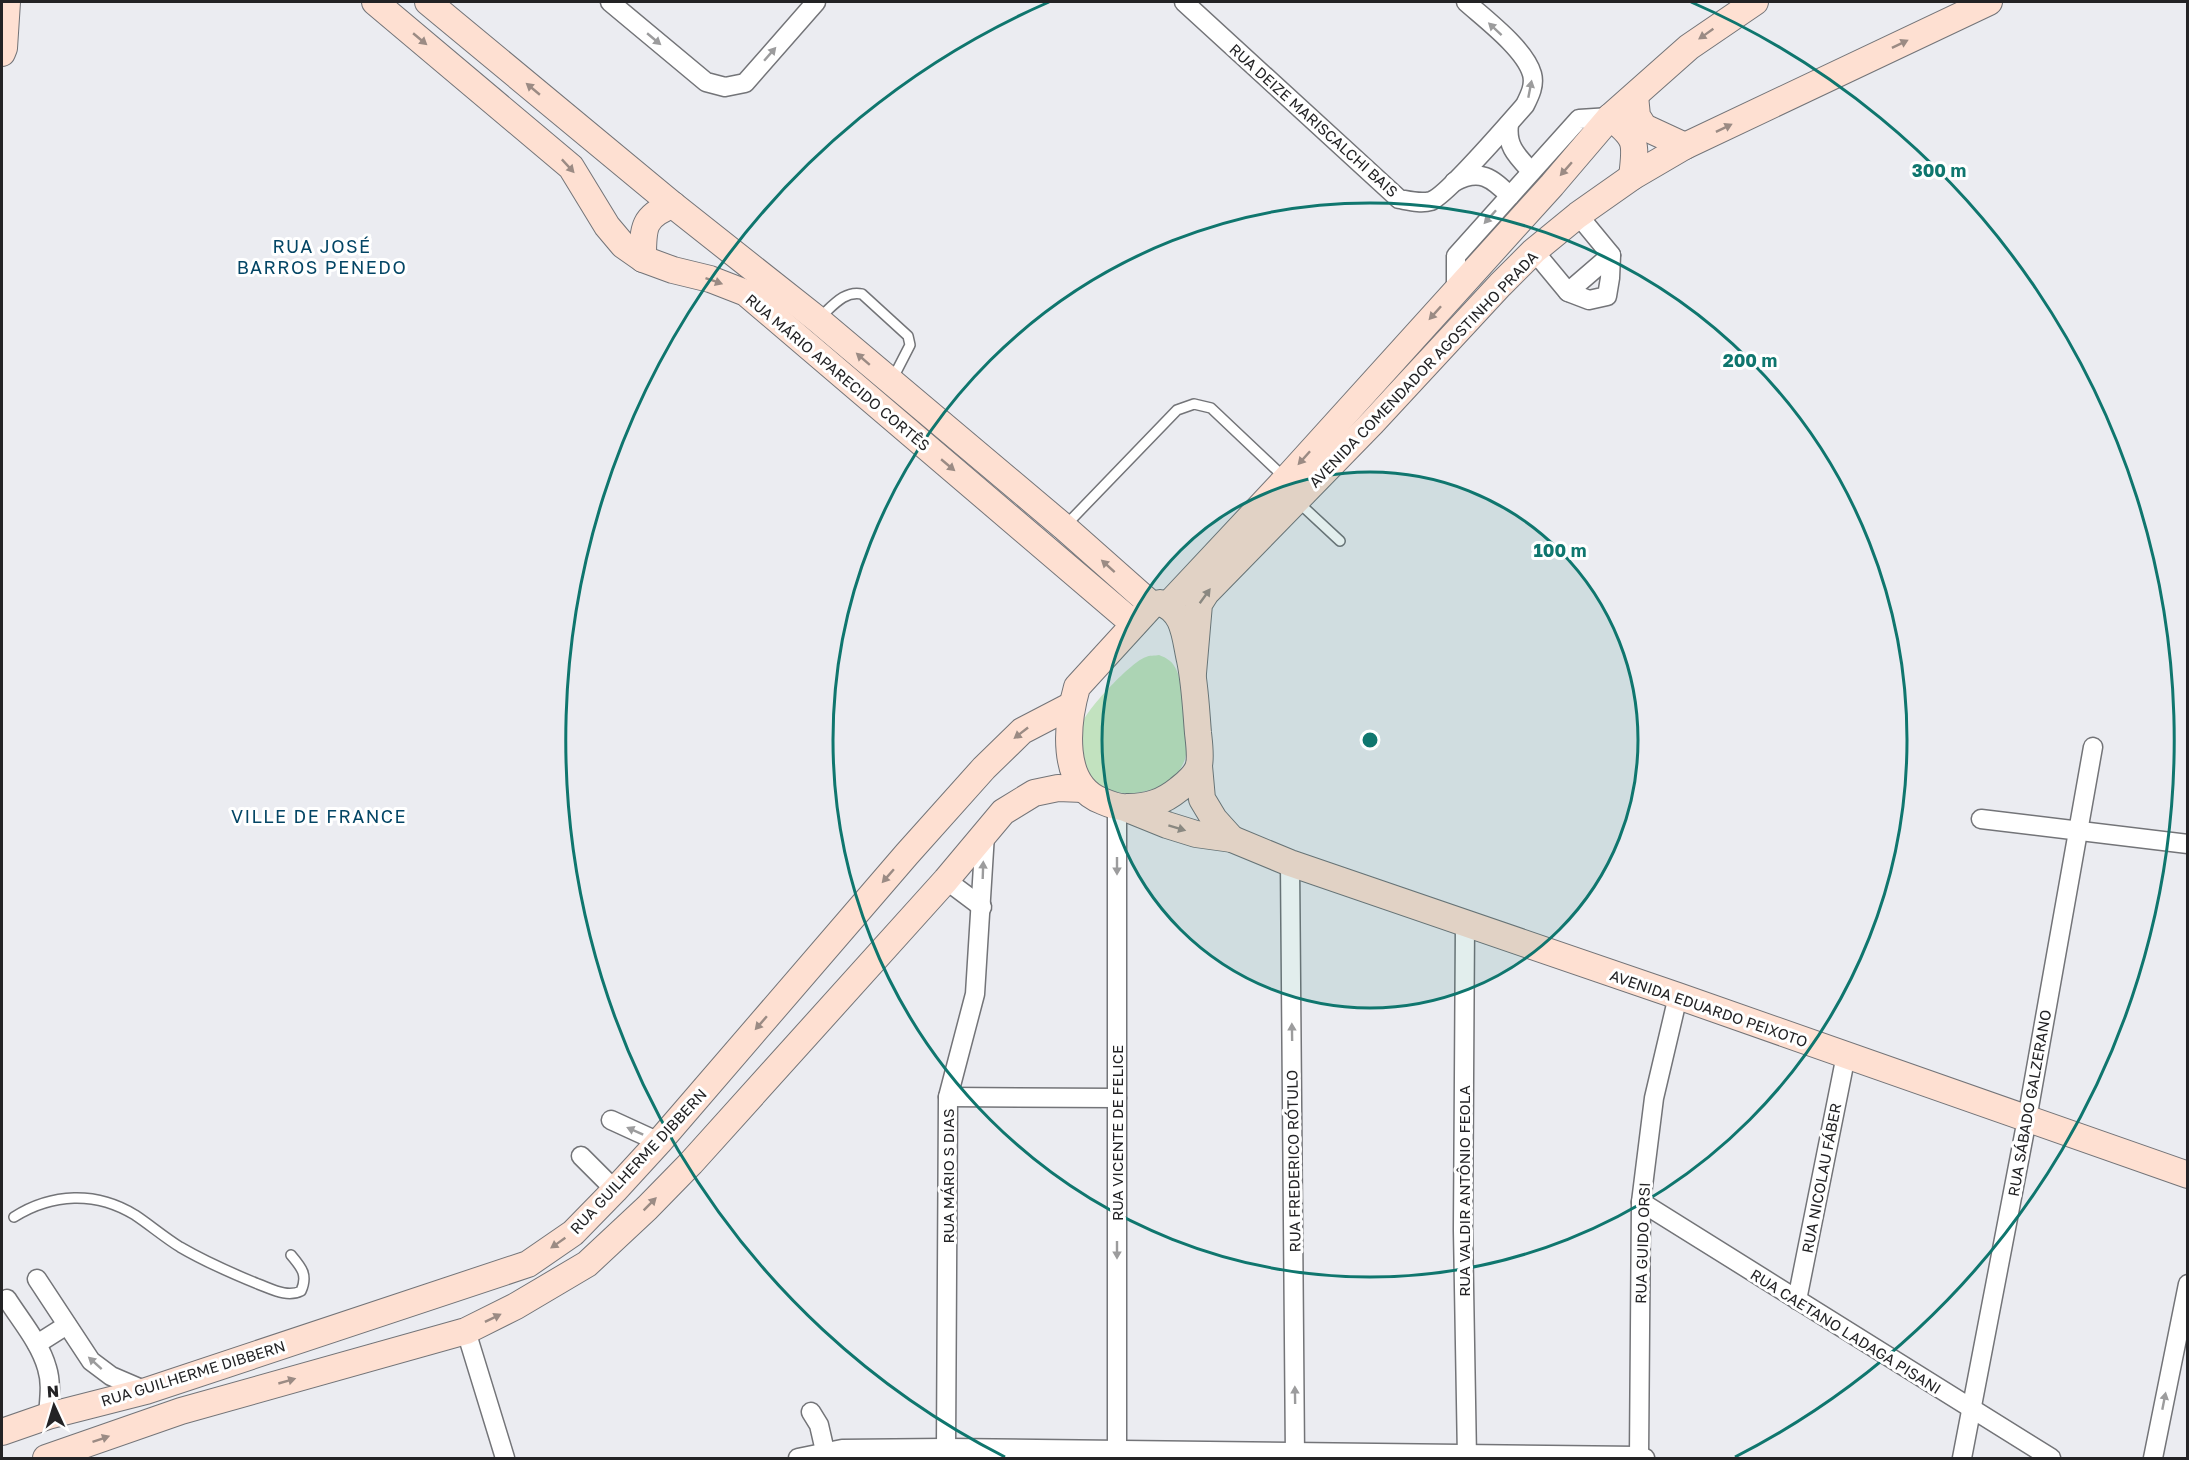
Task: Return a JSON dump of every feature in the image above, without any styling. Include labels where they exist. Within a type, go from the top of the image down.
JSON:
[{"type":"street","points":[[2,53],[7,2]]},
{"type":"street","name":"RUA MÁRIO APARECIDO CORTÊS","points":[[375,2],[571,167],[607,226],[623,245],[643,259],[673,270],[710,279],[746,293],[1134,624]]},
{"type":"street","name":"RUA MÁRIO APARECIDO CORTÊS","points":[[428,2],[650,187],[817,320],[1160,605]]},
{"type":"street","points":[[610,2],[706,82],[725,87],[745,83],[816,2]]},
{"type":"street","name":"RUA DEIZE MARISCALCHI BAIS","points":[[1184,2],[1399,199],[1416,202],[1433,201],[1453,183],[1509,124],[1525,105],[1532,92],[1532,75],[1524,56],[1466,2]]},
{"type":"street","name":"AVENIDA COMENDADOR AGOSTINHO PRADA","points":[[1160,605],[1286,479],[1552,185],[1610,117],[1689,47],[1755,2]]},
{"type":"street","name":"AVENIDA COMENDADOR AGOSTINHO PRADA","points":[[1193,673],[1199,604],[1206,593],[1542,254],[1632,177],[1685,146],[1989,2]]},
{"type":"street","points":[[1635,96],[1637,116],[1644,127],[1685,146]]},
{"type":"street","points":[[1456,290],[1456,256],[1579,119],[1610,117],[1629,132],[1635,150],[1632,177]]},
{"type":"street","points":[[1509,124],[1508,142],[1516,156],[1532,171]]},
{"type":"street","name":"RUA DEIZE MARISCALCHI BAIS","points":[[1453,183],[1465,177],[1474,176],[1493,179],[1510,196]]},
{"type":"street","points":[[607,226],[625,223],[640,214],[647,201],[650,187]]},
{"type":"street","points":[[643,259],[643,234],[646,222],[656,211],[673,205]]},
{"type":"street","points":[[1542,254],[1568,292],[1588,300],[1607,296],[1611,255],[1580,222]]},
{"type":"street","points":[[1568,292],[1611,255]]},
{"type":"street","points":[[1160,605],[1176,612],[1182,623],[1193,673],[1199,766],[1186,783],[1169,797],[1147,806],[1121,807],[1095,799],[1083,789],[1075,775],[1070,756],[1069,734],[1072,705],[1077,687],[1134,624],[1160,605]]},
{"type":"street","name":"RUA GUILHERME DIBBERN","points":[[2,1432],[48,1416],[146,1390],[528,1264],[573,1233],[615,1190],[984,768],[1022,731],[1072,705]]},
{"type":"street","name":"RUA SÁBADO GALZERANO","points":[[1962,1458],[2027,1119],[2093,747]]},
{"type":"street","name":"AVENIDA EDUARDO PEIXOTO","points":[[1199,766],[1202,799],[1214,819],[1232,839]]},
{"type":"street","points":[[52,1457],[180,1411],[466,1331],[516,1306],[586,1264],[647,1208],[691,1163],[946,880],[1003,812],[1034,793],[1058,788],[1083,789]]},
{"type":"street","name":"AVENIDA EDUARDO PEIXOTO","points":[[1121,807],[1196,834],[1232,839],[1290,863],[1678,996],[2187,1175]]},
{"type":"street","name":"RUA VICENTE DE FELICE","points":[[1117,1454],[1117,1098],[1121,807]]},
{"type":"street","points":[[1981,819],[2187,844]]},
{"type":"street","name":"RUA MÁRIO S DIAS","points":[[946,1448],[948,1097],[975,994],[985,834]]},
{"type":"street","name":"RUA FREDERICO RÓTULO","points":[[1290,863],[1295,1456]]},
{"type":"street","points":[[946,880],[982,907]]},
{"type":"street","name":"RUA VALDIR ANTÔNIO FEOLA","points":[[1465,924],[1463,1230],[1467,1457]]},
{"type":"street","name":"RUA GUIDO ORSI","points":[[1641,1458],[1641,1202],[1654,1098],[1678,996]]},
{"type":"street","name":"RUA NICOLAU FÁBER","points":[[1797,1300],[1846,1055]]},
{"type":"street","points":[[948,1097],[1117,1098]]},
{"type":"street","points":[[611,1120],[659,1142]]},
{"type":"street","points":[[581,1156],[615,1190]]},
{"type":"street","name":"RUA CAETANO LADAGA PISANI","points":[[1641,1202],[2051,1458]]},
{"type":"street","points":[[37,1279],[91,1361],[111,1376],[146,1390]]},
{"type":"street","points":[[2153,1458],[2187,1284]]},
{"type":"street","points":[[7,1299],[37,1344],[47,1368],[50,1384],[48,1416]]},
{"type":"street","points":[[37,1344],[67,1325]]},
{"type":"street","points":[[466,1331],[505,1458]]},
{"type":"street","points":[[810,1412],[819,1425],[825,1451]]},
{"type":"street","points":[[798,1458],[842,1449],[946,1448],[1117,1454],[1641,1458]]},
{"type":"lane","points":[[817,320],[846,295],[854,292],[862,294],[908,336],[910,341],[891,383]]},
{"type":"lane","points":[[1064,527],[1177,410],[1194,404],[1211,408],[1286,479]]},
{"type":"lane","points":[[1297,501],[1340,541]]},
{"type":"lane","points":[[14,1217],[42,1203],[63,1198],[94,1198],[114,1204],[134,1215],[179,1246],[209,1262],[267,1287],[293,1295],[301,1292],[305,1282],[302,1268],[291,1255]]},
{"type":"green space","points":[[1159,655],[1171,662],[1179,676],[1186,728],[1185,759],[1179,771],[1156,788],[1141,792],[1112,791],[1100,785],[1087,769],[1081,743],[1083,722],[1101,696],[1131,667],[1147,656]]},
{"type":"district","name":"RUA JOSÉ BARROS PENEDO","points":[[322,256]]},
{"type":"district","name":"VILLE DE FRANCE","points":[[319,816]]}]
